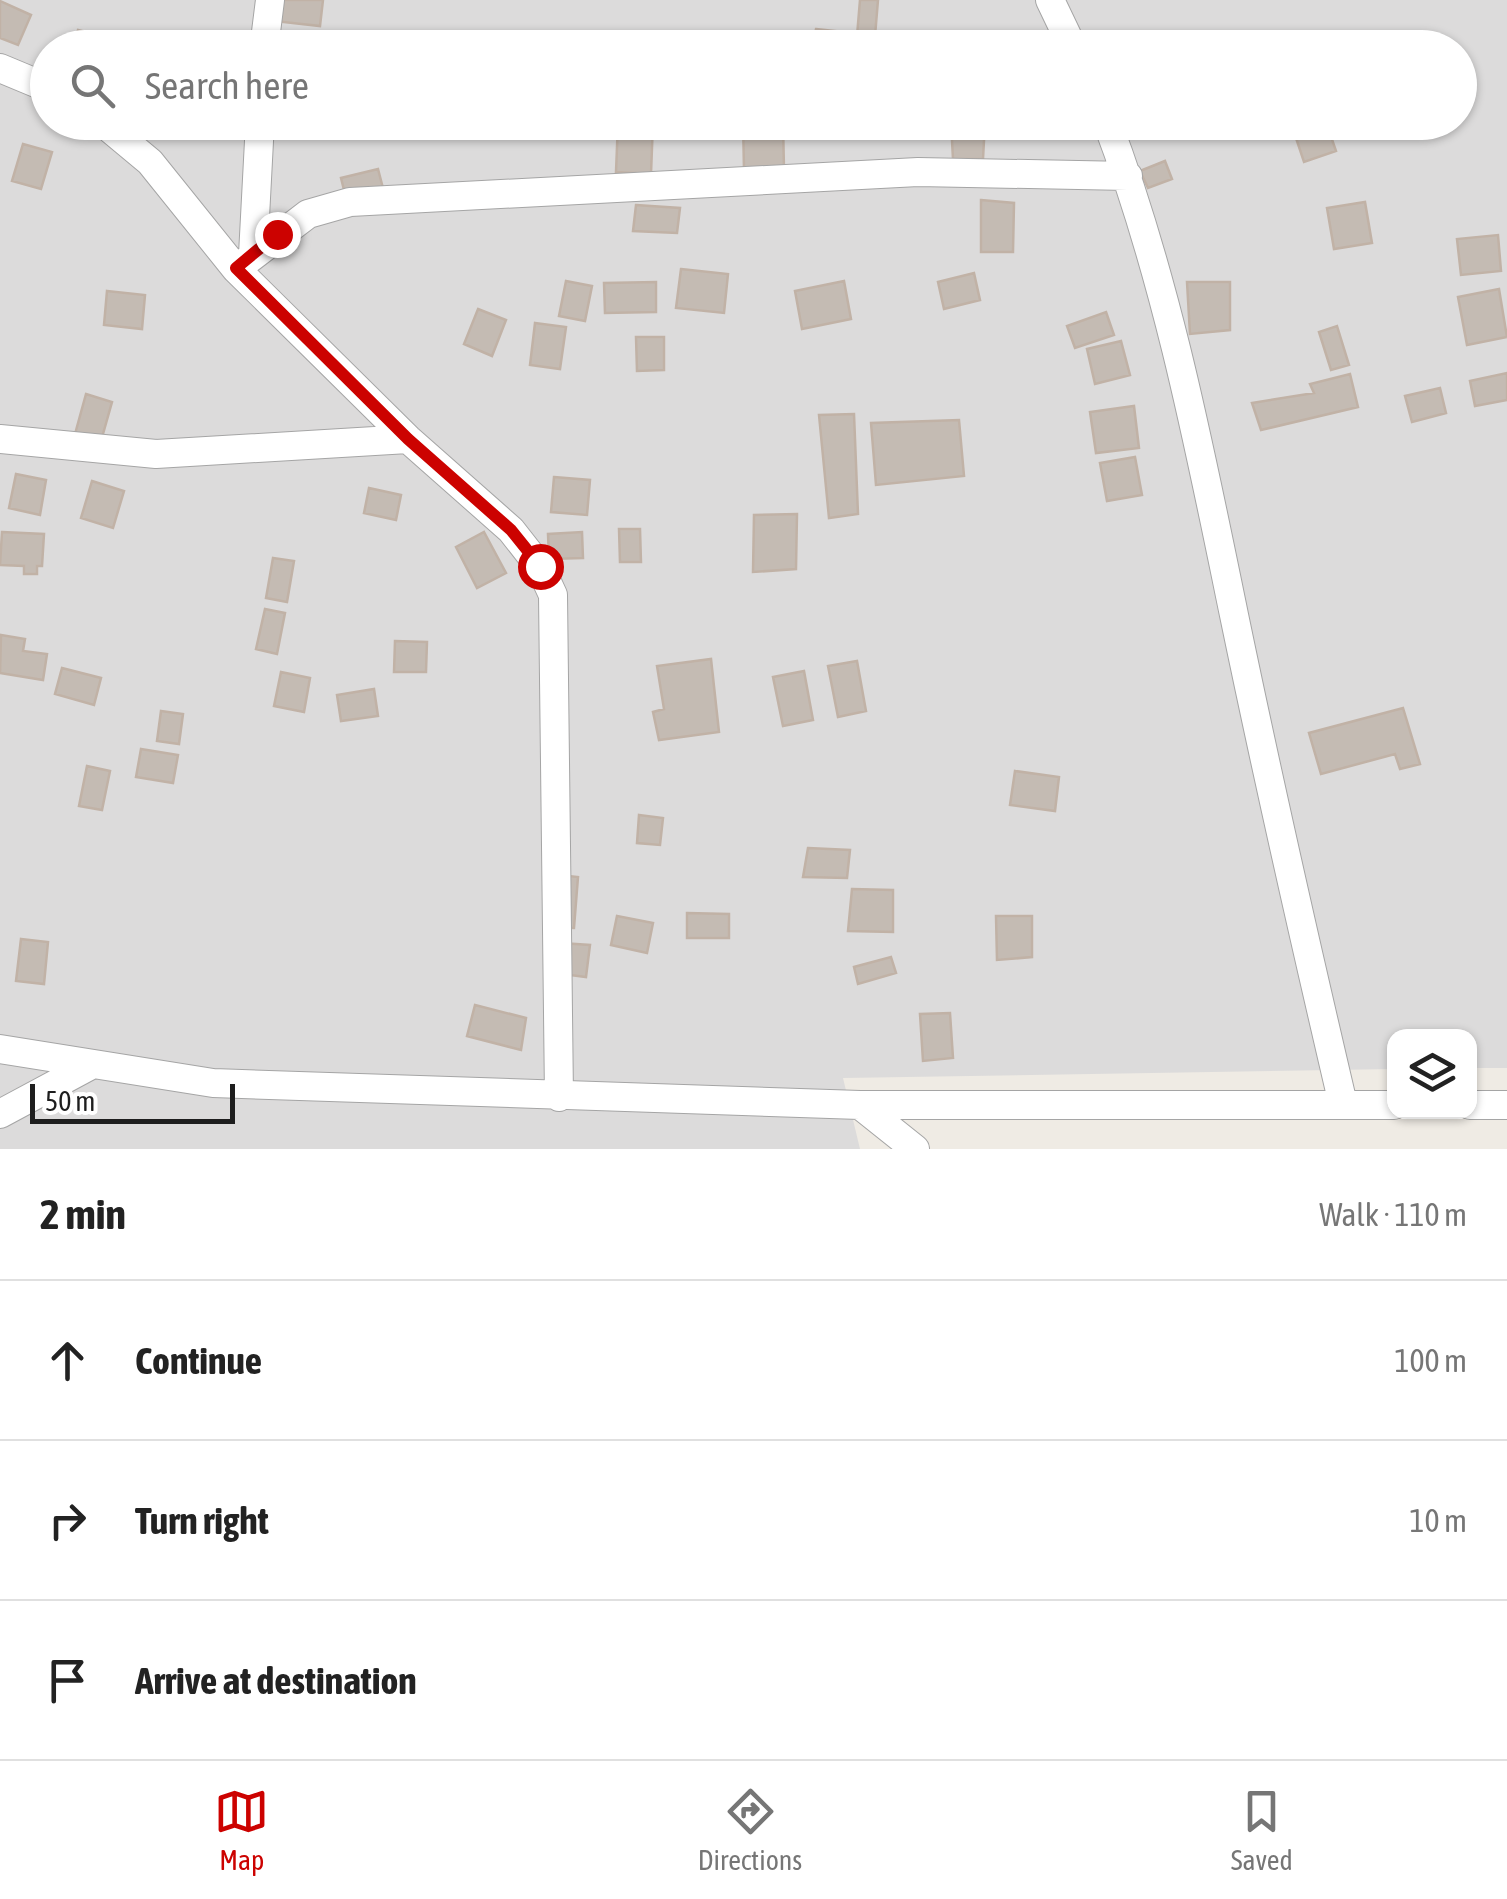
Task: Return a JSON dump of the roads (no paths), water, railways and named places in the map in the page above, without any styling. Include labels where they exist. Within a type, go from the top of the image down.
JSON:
[{"type":"street","points":[[266,30],[270,0]]},
{"type":"street","points":[[1050,0],[1064,30]]},
{"type":"street","points":[[0,68],[30,80]]},
{"type":"street","points":[[124,140],[150,162],[408,439],[511,530],[540,566],[552,595],[559,1097]]},
{"type":"street","points":[[244,262],[258,140]]},
{"type":"street","points":[[1114,140],[1128,176],[1202,462],[1282,846],[1343,1104]]},
{"type":"street","points":[[244,262],[308,214],[350,202],[918,172],[1128,176]]},
{"type":"street","points":[[0,440],[156,454],[408,439]]},
{"type":"street","points":[[0,1049],[214,1083],[559,1097],[860,1104],[1387,1104]]},
{"type":"street","points":[[0,1114],[94,1064]]},
{"type":"street","points":[[860,1104],[916,1149]]},
{"type":"street","points":[[1477,1105],[1507,1105]]}]
